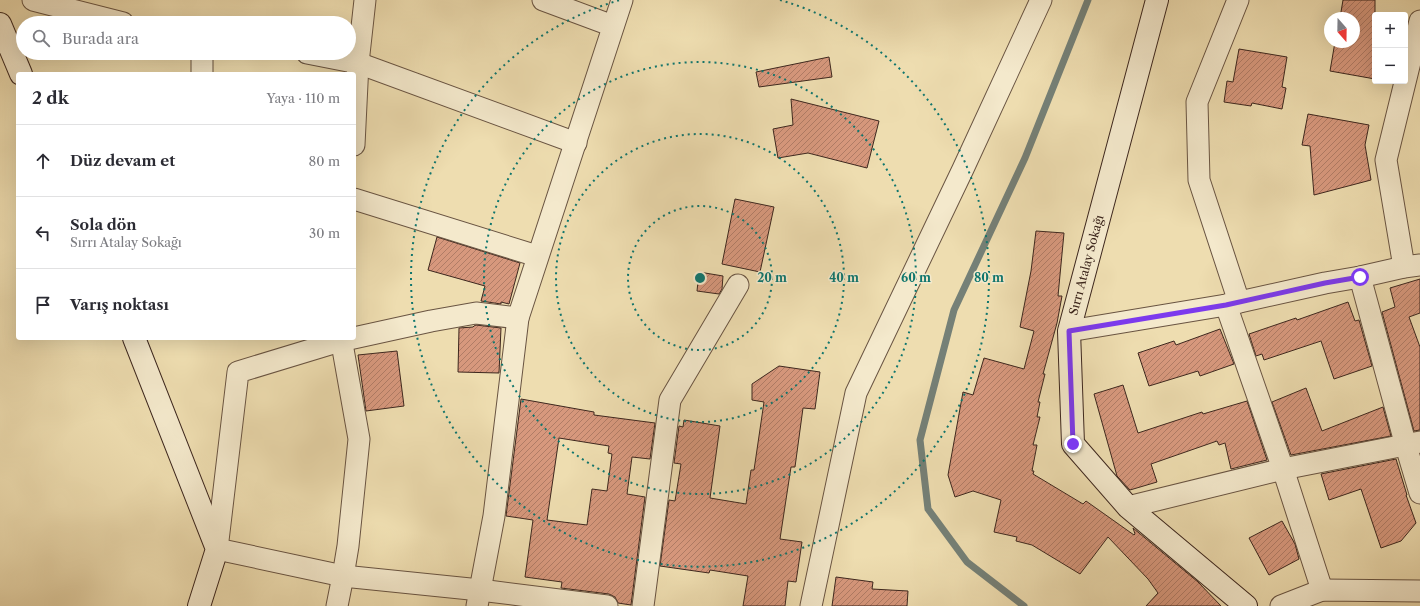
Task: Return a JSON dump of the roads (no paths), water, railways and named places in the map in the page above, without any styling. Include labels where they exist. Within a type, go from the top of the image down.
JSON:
[{"type":"main road","name":"Sırrı Atalay Sokağı","points":[[1157,0],[1069,331],[1073,444],[1128,507],[1246,606]]},
{"type":"main road","points":[[0,24],[20,72]]},
{"type":"main road","points":[[135,340],[217,549],[198,606]]},
{"type":"street","points":[[34,0],[96,16]]},
{"type":"street","points":[[356,104],[358,64],[365,0]]},
{"type":"street","points":[[543,0],[613,26]]},
{"type":"street","points":[[479,598],[494,516],[518,318],[622,0]]},
{"type":"street","points":[[812,606],[856,393],[1042,0]]},
{"type":"street","points":[[1238,0],[1197,102],[1199,180],[1233,304],[1283,469],[1322,590]]},
{"type":"street","points":[[1069,331],[1233,304],[1325,283],[1412,266],[1386,160],[1420,21]]},
{"type":"street","points":[[202,60],[202,72]]},
{"type":"street","points":[[339,60],[358,64],[576,143]]},
{"type":"street","points":[[356,200],[538,256]]},
{"type":"street","points":[[1360,277],[1413,444],[1420,493]]},
{"type":"street","points":[[643,606],[670,400],[738,285]]},
{"type":"street","points":[[356,337],[476,313],[518,318]]},
{"type":"street","points":[[337,606],[343,576],[359,439],[340,340],[238,372],[217,549],[343,576],[479,598],[607,606]]},
{"type":"street","points":[[1128,507],[1283,469],[1413,444]]},
{"type":"street","points":[[1281,606],[1322,590],[1420,590]]},
{"type":"waterway","points":[[1024,606],[967,562],[928,509],[920,440],[954,310],[1025,158],[1088,0]]}]
